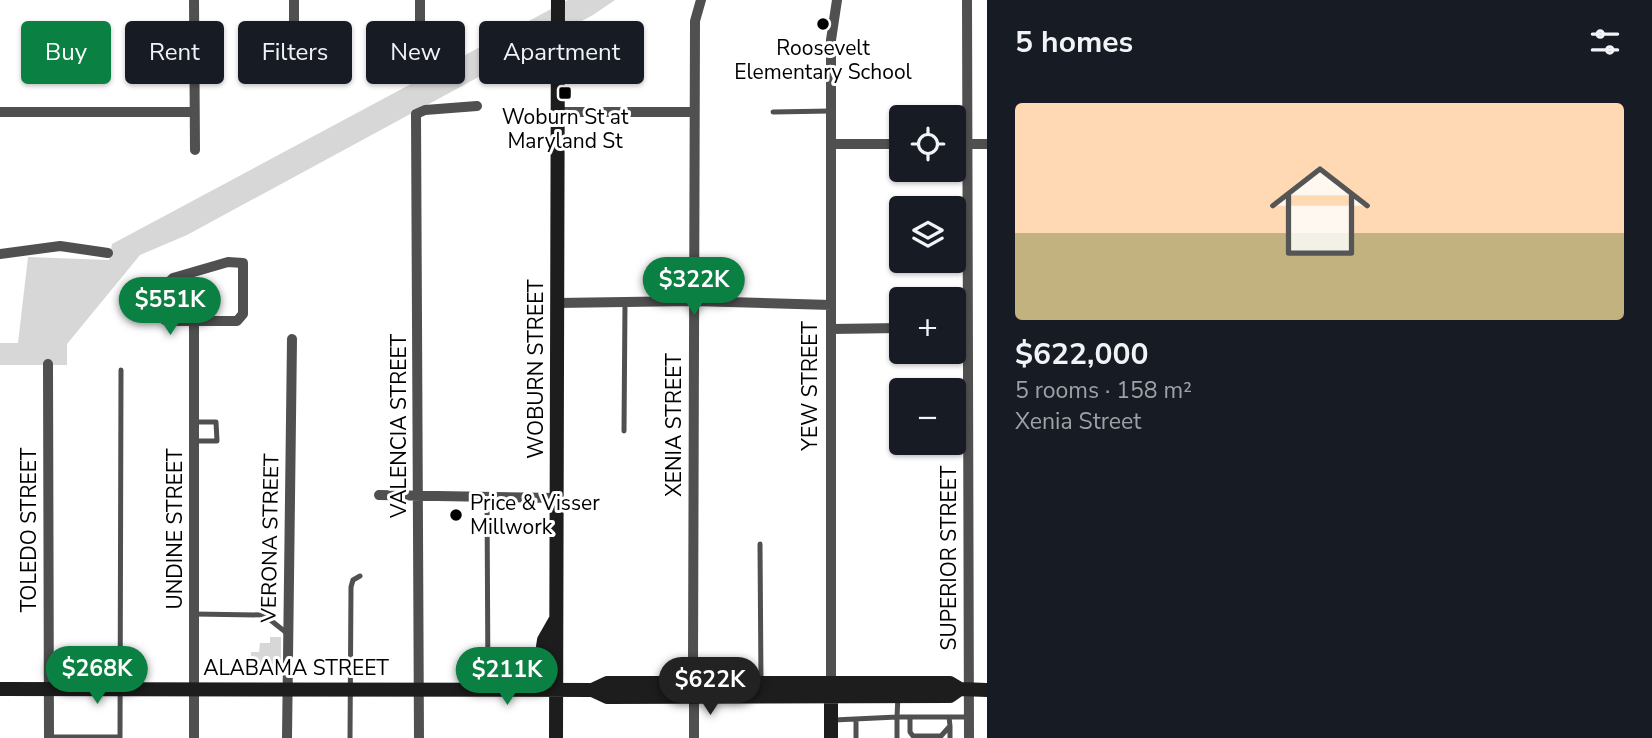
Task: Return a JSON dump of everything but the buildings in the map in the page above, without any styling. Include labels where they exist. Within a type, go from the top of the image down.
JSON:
[{"type":"main road","name":"WOBURN STREET","points":[[556,738],[558,0]]},
{"type":"main road","points":[[526,689],[539,673],[544,640],[557,618]]},
{"type":"main road","name":"ALABAMA STREET","points":[[0,689],[592,690],[607,683],[692,690],[831,690],[950,683],[964,690]]},
{"type":"main road","name":"ALABAMA STREET","points":[[692,690],[761,683],[898,696],[950,696],[964,690],[987,690]]},
{"type":"main road","name":"YEW STREET","points":[[831,690],[831,738]]},
{"type":"street","points":[[194,0],[194,150]]},
{"type":"street","points":[[294,0],[294,21]]},
{"type":"street","points":[[419,0],[420,21]]},
{"type":"street","name":"XENIA STREET","points":[[694,738],[694,112],[695,21],[701,0]]},
{"type":"street","name":"YEW STREET","points":[[831,690],[831,111],[832,33],[837,0]]},
{"type":"street","name":"SUPERIOR STREET","points":[[966,327],[967,0]]},
{"type":"street","name":"VALENCIA STREET","points":[[419,738],[416,114],[425,110],[477,106]]},
{"type":"street","points":[[0,112],[194,112]]},
{"type":"street","points":[[558,112],[694,112]]},
{"type":"street","points":[[831,144],[889,144]]},
{"type":"street","points":[[968,144],[987,144]]},
{"type":"street","points":[[0,254],[60,246],[108,253]]},
{"type":"street","points":[[228,262],[243,263],[243,314],[237,321],[194,321],[167,321],[156,314],[163,303],[165,286],[173,278],[228,262]]},
{"type":"street","points":[[557,303],[693,301],[831,305]]},
{"type":"street","name":"UNDINE STREET","points":[[194,321],[194,738]]},
{"type":"street","points":[[831,329],[889,328]]},
{"type":"street","name":"VERONA STREET","points":[[287,738],[292,339]]},
{"type":"street","name":"TOLEDO STREET","points":[[48,364],[49,737]]},
{"type":"street","name":"SUPERIOR STREET","points":[[966,364],[964,690],[969,717],[969,738]]},
{"type":"street","points":[[379,495],[527,495],[557,498]]},
{"type":"lane","points":[[773,112],[831,111]]},
{"type":"lane","points":[[624,431],[625,303]]},
{"type":"lane","points":[[49,737],[120,737],[121,370]]},
{"type":"lane","points":[[194,422],[216,422],[216,441],[194,442]]},
{"type":"lane","points":[[487,495],[488,689]]},
{"type":"lane","points":[[760,544],[761,683]]},
{"type":"lane","points":[[351,738],[351,587],[353,580],[360,576]]},
{"type":"lane","points":[[194,614],[264,615],[288,634]]},
{"type":"lane","points":[[897,738],[898,696]]},
{"type":"lane","points":[[910,717],[913,736],[940,736],[950,726]]},
{"type":"lane","points":[[949,717],[950,738]]},
{"type":"lane","points":[[831,720],[969,717]]},
{"type":"lane","points":[[856,720],[856,738]]},
{"type":"shaded area","points":[[568,0],[615,0],[582,21],[529,21]]},
{"type":"shaded area","points":[[479,48],[479,77],[187,235],[140,255],[67,344],[67,365],[0,365],[0,343],[18,343],[28,257],[109,260],[112,244],[411,84],[465,84],[465,55]]},
{"type":"shaded area","points":[[270,637],[281,637],[281,670],[251,670],[251,652],[259,652],[260,643],[270,643]]},
{"type":"place","name":"Roosevelt Elementary School","points":[[823,24]]},
{"type":"place","name":"Woburn St at Maryland St","points":[[565,93]]},
{"type":"place","name":"Price & Visser Millwork","points":[[456,515]]}]
